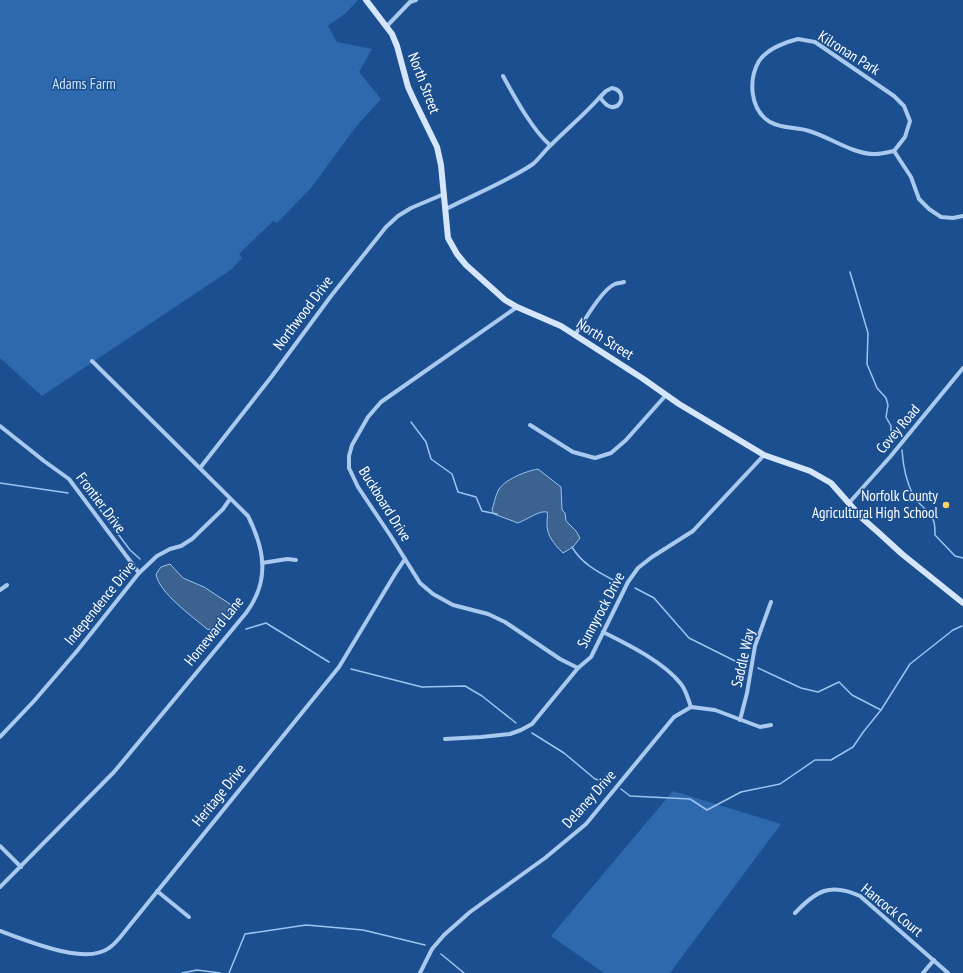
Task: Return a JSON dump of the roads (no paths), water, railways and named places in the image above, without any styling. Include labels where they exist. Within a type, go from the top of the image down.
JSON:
[{"type":"street","name":"North Street","points":[[366,0],[392,34],[415,102],[437,147],[442,165],[448,238],[457,254],[466,265],[505,300],[517,307],[552,321],[666,395],[764,455],[814,473],[830,484],[862,518],[902,554],[963,603]]},
{"type":"street","points":[[387,26],[410,2],[416,0]]},
{"type":"street","name":"Kilronan Park","points":[[798,39],[815,42],[894,96],[904,106],[910,121],[905,137],[894,151],[875,154],[863,153],[809,130],[788,127],[770,122],[760,112],[753,98],[752,79],[760,61],[770,50],[785,42],[798,39]]},
{"type":"street","points":[[503,76],[514,96],[540,135],[550,145]]},
{"type":"street","points":[[446,209],[524,169],[541,157],[550,145],[578,121],[600,97],[606,91],[612,88],[618,90],[622,98],[617,106],[611,107],[606,105],[600,97]]},
{"type":"street","points":[[894,151],[911,177],[919,199],[929,209],[942,217],[953,218],[963,216]]},
{"type":"street","name":"Northwood Drive","points":[[200,468],[276,370],[335,290],[386,227],[398,216],[411,208],[444,194]]},
{"type":"street","points":[[575,335],[586,317],[607,289],[614,284],[624,282]]},
{"type":"street","name":"Buckboard Drive","points":[[517,307],[381,402],[368,417],[352,445],[348,463],[354,479],[420,583],[433,594],[453,605],[488,614],[505,622],[560,659],[578,668]]},
{"type":"street","name":"Homeward Lane","points":[[0,887],[114,772],[246,613],[254,602],[259,590],[262,556],[259,540],[248,516],[92,361]]},
{"type":"street","name":"Covey Road","points":[[849,504],[890,457],[963,368]]},
{"type":"street","points":[[530,425],[574,452],[595,458],[611,453],[626,440],[666,395]]},
{"type":"street","name":"Frontier Drive","points":[[0,426],[69,479],[139,573]]},
{"type":"street","name":"Sunnyrock Drive","points":[[445,739],[481,738],[510,734],[532,724],[578,668],[591,657],[628,582],[638,568],[652,557],[694,531],[764,455]]},
{"type":"street","name":"Independence Drive","points":[[0,737],[34,701],[77,651],[139,573],[157,556],[170,549],[181,546],[192,539],[223,509],[230,499]]},
{"type":"street","points":[[262,563],[287,559],[296,560]]},
{"type":"street","name":"Heritage Drive","points":[[0,931],[59,950],[88,955],[95,954],[109,948],[130,925],[339,667],[405,559]]},
{"type":"street","points":[[0,590],[7,585]]},
{"type":"street","name":"Saddle Way","points":[[740,720],[747,693],[755,646],[771,602]]},
{"type":"street","points":[[603,632],[660,665],[672,674],[685,690],[691,707],[715,710],[760,727],[771,725]]},
{"type":"street","name":"Delaney Drive","points":[[420,973],[432,949],[470,912],[545,858],[586,824],[674,717],[691,707]]},
{"type":"street","points":[[0,846],[21,867]]},
{"type":"street","name":"Hancock Court","points":[[795,913],[812,897],[825,891],[836,889],[847,890],[860,896],[948,973]]},
{"type":"street","points":[[157,891],[189,917]]},
{"type":"street","points":[[923,973],[934,960]]},
{"type":"waterway","points":[[850,272],[868,333],[867,364],[877,388],[886,398],[888,405],[886,417],[891,426],[891,434],[894,440]]},
{"type":"waterway","points":[[411,422],[426,442],[431,459],[452,474],[458,492],[476,497],[482,511],[497,514]]},
{"type":"waterway","points":[[902,450],[908,484],[915,499],[932,518],[935,525],[935,535],[955,556],[963,558]]},
{"type":"waterway","points":[[0,483],[68,493]]},
{"type":"waterway","points":[[86,490],[109,522]]},
{"type":"waterway","points":[[115,530],[130,550],[140,559]]},
{"type":"waterway","points":[[572,547],[586,563],[615,581]]},
{"type":"waterway","points":[[635,588],[654,598],[689,638],[745,666]]},
{"type":"waterway","points":[[246,629],[266,623],[329,662]]},
{"type":"waterway","points":[[621,789],[630,796],[690,799],[707,810],[741,792],[780,784],[815,760],[831,760],[853,747],[881,710],[910,664],[953,630],[962,626]]},
{"type":"waterway","points":[[758,668],[801,688],[818,692],[839,682],[852,695],[881,710]]},
{"type":"waterway","points":[[351,669],[422,687],[465,686],[482,696],[516,723]]},
{"type":"waterway","points":[[532,733],[564,753],[595,779],[610,783]]},
{"type":"waterway","points":[[229,973],[245,934],[306,925],[363,930],[425,945]]},
{"type":"waterway","points":[[441,954],[464,973]]},
{"type":"waterway","points":[[182,973],[197,970],[220,973]]},
{"type":"place","name":"Norfolk County Agricultural High School","points":[[946,505]]},
{"type":"park label","name":"Adams Farm","points":[[84,84]]}]
